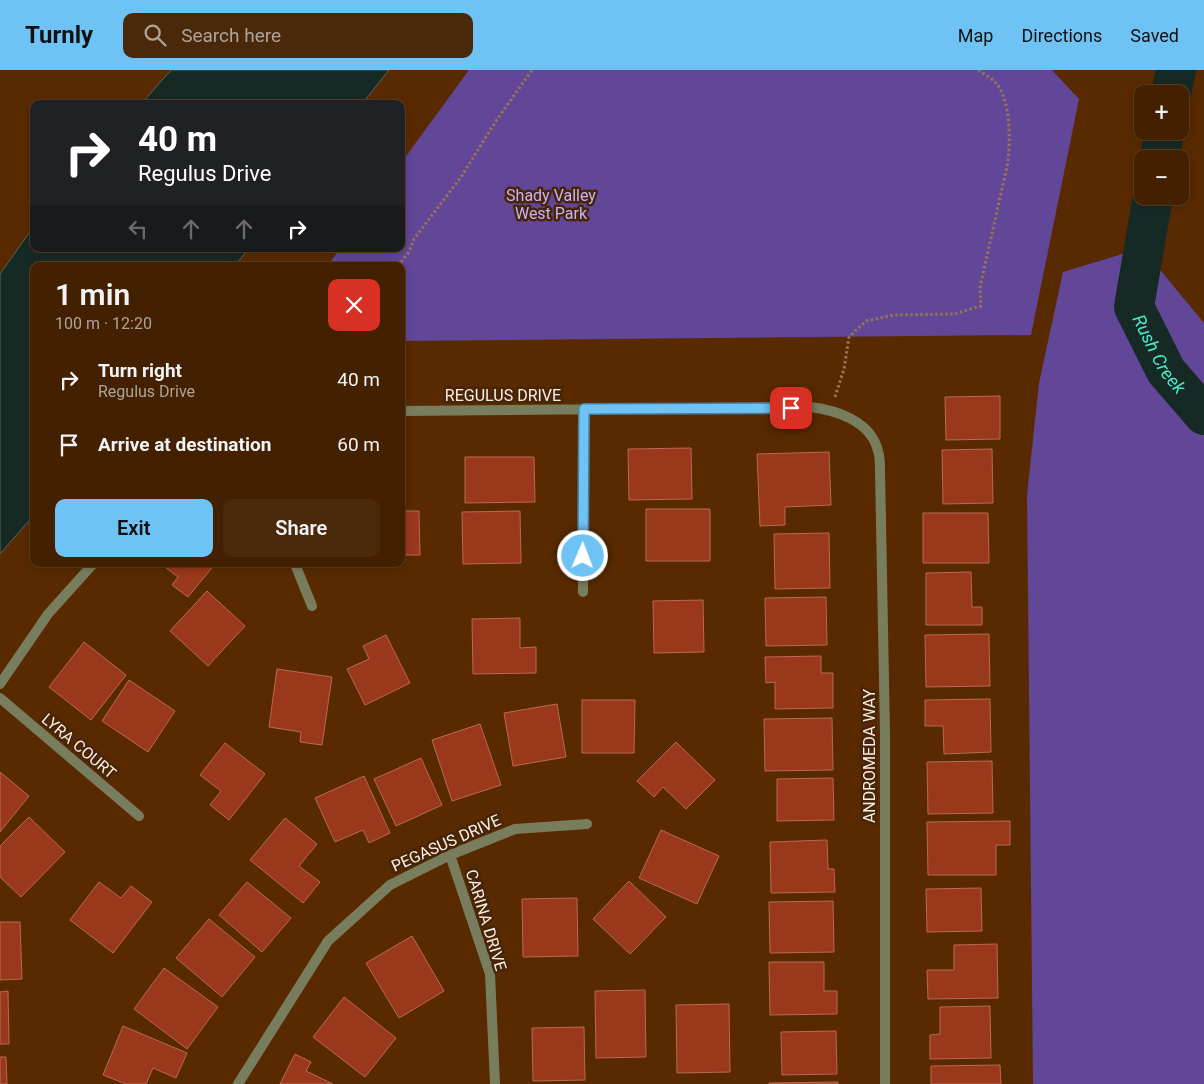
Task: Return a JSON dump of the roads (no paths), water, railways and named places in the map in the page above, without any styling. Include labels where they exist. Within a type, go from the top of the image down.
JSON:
[{"type":"street","name":"REGULUS DRIVE","points":[[405,410],[810,407],[831,409],[851,418],[867,432]]},
{"type":"street","points":[[582,592],[584,409]]},
{"type":"street","name":"ANDROMEDA WAY","points":[[867,432],[878,450],[880,470],[885,733],[885,1084]]},
{"type":"street","points":[[0,684],[48,614],[90,567]]},
{"type":"street","points":[[296,567],[312,606]]},
{"type":"street","name":"LYRA COURT","points":[[0,698],[139,816]]},
{"type":"street","name":"PEGASUS DRIVE","points":[[238,1084],[328,941],[390,885],[450,855],[515,829],[587,824]]},
{"type":"street","name":"CARINA DRIVE","points":[[450,855],[490,974],[495,1084]]},
{"type":"water","points":[[171,70],[389,70],[365,100],[145,100]]},
{"type":"water","points":[[30,232],[30,252],[246,252],[238,262],[30,262],[30,520],[0,554],[0,274]]},
{"type":"waterway","name":"Rush Creek","points":[[1173,85],[1176,70]]},
{"type":"waterway","name":"Rush Creek","points":[[1161,150],[1163,140]]},
{"type":"waterway","name":"Rush Creek","points":[[1151,205],[1134,307],[1166,371],[1204,415]]},
{"type":"park label","name":"Shady Valley West Park","points":[[551,204]]}]
